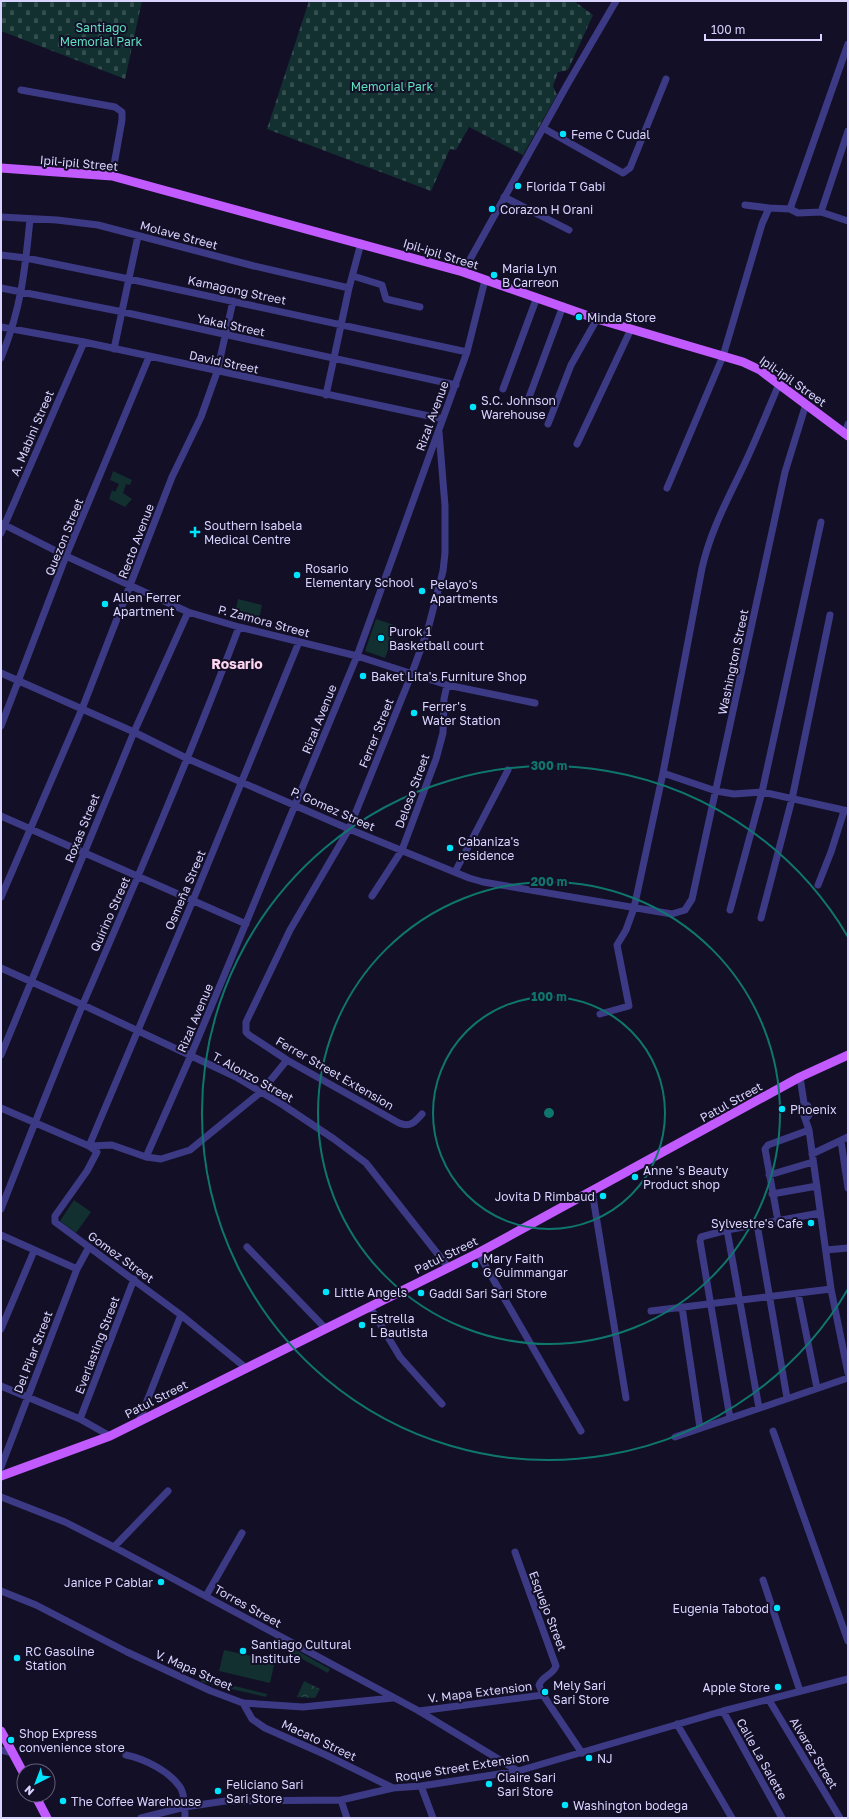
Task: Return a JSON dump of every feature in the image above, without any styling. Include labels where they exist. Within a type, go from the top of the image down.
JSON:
[{"type":"main road","name":"Ipil-ipil Street","points":[[1,168],[112,176],[463,272],[564,306],[597,319],[723,356],[760,370],[846,435]]},
{"type":"main road","name":"Patul Street","points":[[1,1476],[110,1436],[326,1329],[478,1253],[800,1077],[848,1056]]},
{"type":"main road","points":[[1,1731],[18,1763]]},
{"type":"main road","points":[[39,1803],[47,1818]]},
{"type":"street","points":[[463,272],[616,1]]},
{"type":"street","points":[[790,209],[848,44]]},
{"type":"street","points":[[543,128],[623,173],[626,172],[630,168],[666,79]]},
{"type":"street","points":[[21,90],[115,107],[122,112],[122,120],[112,176]]},
{"type":"street","points":[[820,212],[848,131]]},
{"type":"street","points":[[504,197],[569,230]]},
{"type":"street","points":[[745,205],[790,209],[798,214],[820,212],[848,221]]},
{"type":"street","points":[[667,488],[723,356],[762,224],[769,208]]},
{"type":"street","name":"Molave Street","points":[[1,217],[57,220],[98,225],[254,266],[348,288]]},
{"type":"street","points":[[1,358],[13,330],[22,292],[30,219]]},
{"type":"street","points":[[114,349],[138,236]]},
{"type":"street","points":[[326,395],[342,324],[348,288],[353,276],[361,243]]},
{"type":"street","name":"Kamagong Street","points":[[1,255],[26,258],[130,279],[467,352]]},
{"type":"street","points":[[353,276],[382,285],[386,298],[420,307]]},
{"type":"street","name":"Rizal Avenue","points":[[146,1157],[191,1055],[357,656],[439,428],[456,385],[467,352],[485,280]]},
{"type":"street","name":"Yakal Street","points":[[1,288],[123,312],[456,385]]},
{"type":"street","points":[[503,389],[537,297]]},
{"type":"street","name":"Recto Avenue","points":[[1,897],[82,709],[172,477],[201,417],[217,372],[233,301]]},
{"type":"street","points":[[528,400],[564,306]]},
{"type":"street","points":[[548,424],[571,365],[597,319]]},
{"type":"street","name":"David Street","points":[[1,327],[84,342],[217,372],[443,419]]},
{"type":"street","points":[[577,444],[630,329]]},
{"type":"street","name":"A. Mabini Street","points":[[1,533],[3,524],[84,342]]},
{"type":"street","name":"Quezon Street","points":[[1,726],[20,681],[66,556],[149,357]]},
{"type":"street","points":[[600,1014],[629,1006],[616,950],[617,945],[626,930],[634,908],[663,773],[708,541],[779,384]]},
{"type":"street","name":"Washington Street","points":[[672,914],[685,910],[692,899],[785,472],[806,404]]},
{"type":"street","points":[[846,435],[848,424]]},
{"type":"street","name":"Ferrer Street","points":[[246,1022],[290,930],[349,829],[412,673],[436,605],[443,571],[445,506],[439,428]]},
{"type":"street","points":[[730,910],[762,792],[821,522]]},
{"type":"street","name":"P. Zamora Street","points":[[3,524],[66,556],[188,612],[239,627],[357,656],[447,685],[535,703]]},
{"type":"street","name":"Roxas Street","points":[[1,1055],[134,732],[188,612]]},
{"type":"street","points":[[761,918],[792,799],[830,615]]},
{"type":"street","name":"Quirino Street","points":[[1,1209],[83,1004],[139,876],[239,627]]},
{"type":"street","name":"Osmeña Street","points":[[89,1146],[193,900],[299,642]]},
{"type":"street","name":"P. Gomez Street","points":[[1,673],[134,732],[186,758],[349,829],[455,872],[483,882],[672,914]]},
{"type":"street","name":"Deloso Street","points":[[372,896],[402,850],[433,766],[443,733],[444,699],[447,685]]},
{"type":"street","points":[[455,872],[508,770]]},
{"type":"street","points":[[663,773],[716,791],[734,794],[762,792],[846,811],[818,885]]},
{"type":"street","points":[[1,816],[85,851],[246,924]]},
{"type":"street","name":"T. Alonzo Street","points":[[1,968],[83,1004],[191,1055],[261,1092],[334,1139],[366,1163],[448,1267]]},
{"type":"street","name":"Ferrer Street Extension","points":[[246,1022],[246,1032],[249,1035],[287,1060],[356,1100],[404,1125],[413,1123],[422,1114]]},
{"type":"street","points":[[1,1108],[89,1146],[112,1145],[146,1157],[161,1159],[190,1150],[261,1092],[287,1060]]},
{"type":"street","points":[[800,1077],[804,1103],[801,1107],[809,1130],[831,1289],[848,1372]]},
{"type":"street","points":[[778,1221],[764,1151],[766,1147],[809,1130]]},
{"type":"street","points":[[812,1154],[848,1137]]},
{"type":"street","points":[[841,1141],[848,1188]]},
{"type":"street","name":"Gomez Street","points":[[89,1146],[97,1152],[54,1219],[58,1224],[90,1246],[181,1315],[246,1368]]},
{"type":"street","points":[[769,1174],[814,1162]]},
{"type":"street","points":[[772,1194],[817,1186]]},
{"type":"street","points":[[592,1191],[626,1398]]},
{"type":"street","points":[[730,1418],[700,1239],[703,1235],[757,1224],[820,1214]]},
{"type":"street","points":[[757,1224],[787,1398]]},
{"type":"street","points":[[728,1230],[758,1408]]},
{"type":"street","points":[[1,1235],[77,1269]]},
{"type":"street","name":"Del Pilar Street","points":[[1,1467],[77,1269],[90,1246]]},
{"type":"street","points":[[247,1247],[326,1329]]},
{"type":"street","points":[[826,1250],[848,1248]]},
{"type":"street","points":[[1,1329],[34,1251]]},
{"type":"street","points":[[478,1253],[581,1431]]},
{"type":"street","name":"Everlasting Street","points":[[80,1419],[134,1279]]},
{"type":"street","points":[[651,1311],[831,1289]]},
{"type":"street","points":[[798,1293],[816,1388]]},
{"type":"street","points":[[370,1307],[400,1357],[442,1404]]},
{"type":"street","points":[[682,1307],[700,1428]]},
{"type":"street","points":[[139,1421],[181,1315]]},
{"type":"street","points":[[675,1437],[848,1378]]},
{"type":"street","points":[[1,1386],[80,1419],[110,1436]]},
{"type":"street","points":[[773,1431],[848,1641]]},
{"type":"street","points":[[114,1547],[168,1491]]},
{"type":"street","name":"Torres Street","points":[[1,1497],[65,1522],[114,1547],[419,1711],[518,1771]]},
{"type":"street","points":[[206,1596],[242,1533]]},
{"type":"street","name":"Esquejo Street","points":[[514,1552],[556,1662],[555,1669],[539,1683],[543,1695]]},
{"type":"street","points":[[762,1580],[800,1692]]},
{"type":"street","name":"V. Mapa Street","points":[[1,1591],[36,1605],[127,1652],[211,1691],[243,1703],[303,1707],[393,1698]]},
{"type":"street","name":"Roque Street Extension","points":[[141,1818],[185,1807],[225,1801],[341,1800],[393,1788],[421,1786],[518,1771],[723,1711],[848,1679]]},
{"type":"street","points":[[543,1695],[582,1753]]},
{"type":"street","name":"V. Mapa Extension","points":[[419,1711],[543,1695]]},
{"type":"street","name":"Alvarez Street","points":[[769,1700],[840,1818]]},
{"type":"street","name":"Macato Street","points":[[243,1703],[252,1719],[265,1728],[326,1755],[393,1788]]},
{"type":"street","name":"Calle La Salette","points":[[723,1711],[782,1818]]},
{"type":"street","points":[[677,1724],[732,1818]]},
{"type":"street","points":[[1,1750],[13,1753]]},
{"type":"street","points":[[126,1755],[142,1760],[163,1771],[181,1788],[185,1807],[185,1818]]},
{"type":"street","points":[[421,1786],[433,1818]]},
{"type":"street","points":[[341,1800],[347,1818]]},
{"type":"green space","name":"Santiago Memorial Park","points":[[1,1],[142,1],[125,79],[1,31]]},
{"type":"green space","name":"Memorial Park","points":[[309,1],[574,1],[593,15],[568,70],[558,72],[553,86],[557,95],[523,155],[469,127],[456,150],[450,149],[431,191],[267,129]]},
{"type":"green space","points":[[113,471],[132,480],[130,485],[126,484],[123,493],[132,499],[125,507],[109,499],[112,490],[115,492],[119,484],[110,480]]},
{"type":"green space","points":[[238,599],[262,605],[258,624],[234,618]]},
{"type":"green space","name":"Purok 1 Basketball court","points":[[376,619],[397,626],[385,658],[365,651]]},
{"type":"green space","points":[[74,1200],[91,1212],[76,1233],[60,1221]]},
{"type":"green space","points":[[294,1649],[330,1669],[328,1673],[291,1653]]},
{"type":"green space","points":[[224,1650],[275,1661],[270,1683],[219,1671]]},
{"type":"green space","points":[[202,1678],[267,1694],[266,1697],[201,1682]]},
{"type":"green space","points":[[304,1681],[320,1689],[315,1698],[297,1697]]},
{"type":"place","name":"Feme C Cudal","points":[[563,134]]},
{"type":"place","name":"Florida T Gabi","points":[[518,186]]},
{"type":"place","name":"Corazon H Orani","points":[[492,209]]},
{"type":"place","name":"Maria Lyn B Carreon","points":[[494,275]]},
{"type":"place","name":"Minda Store","points":[[579,317]]},
{"type":"place","name":"S.C. Johnson Warehouse","points":[[473,407]]},
{"type":"place","name":"Southern Isabela Medical Centre","points":[[195,532]]},
{"type":"place","name":"Rosario Elementary School","points":[[297,575]]},
{"type":"place","name":"Pelayo's Apartments","points":[[422,591]]},
{"type":"place","name":"Allen Ferrer Apartment","points":[[105,604]]},
{"type":"place","name":"Purok 1 Basketball court","points":[[381,638]]},
{"type":"place","name":"Baket Lita's Furniture Shop","points":[[363,676]]},
{"type":"place","name":"Ferrer's Water Station","points":[[414,713]]},
{"type":"place","name":"Cabaniza's residence","points":[[450,848]]},
{"type":"place","name":"Phoenix","points":[[782,1109]]},
{"type":"place","name":"Anne 's Beauty Product shop","points":[[635,1177]]},
{"type":"place","name":"Jovita D Rimbaud","points":[[603,1196]]},
{"type":"place","name":"Sylvestre's Cafe","points":[[811,1223]]},
{"type":"place","name":"Mary Faith G Guimmangar","points":[[475,1265]]},
{"type":"place","name":"Little Angels","points":[[326,1292]]},
{"type":"place","name":"Gaddi Sari Sari Store","points":[[421,1293]]},
{"type":"place","name":"Estrella L Bautista","points":[[362,1325]]},
{"type":"place","name":"Janice P Cablar","points":[[161,1582]]},
{"type":"place","name":"Eugenia Tabotod","points":[[777,1608]]},
{"type":"place","name":"Santiago Cultural Institute","points":[[243,1651]]},
{"type":"place","name":"RC Gasoline Station","points":[[17,1658]]},
{"type":"place","name":"Apple Store","points":[[778,1687]]},
{"type":"place","name":"Mely Sari Sari Store","points":[[545,1692]]},
{"type":"place","name":"Shop Express convenience store","points":[[11,1740]]},
{"type":"place","name":"NJ","points":[[589,1758]]},
{"type":"place","name":"Claire Sari Sari Store","points":[[489,1784]]},
{"type":"place","name":"Feliciano Sari Sari Store","points":[[218,1791]]},
{"type":"place","name":"The Coffee Warehouse","points":[[63,1801]]},
{"type":"place","name":"Washington bodega","points":[[565,1805]]},
{"type":"district","name":"Rosario","points":[[237,663]]}]
